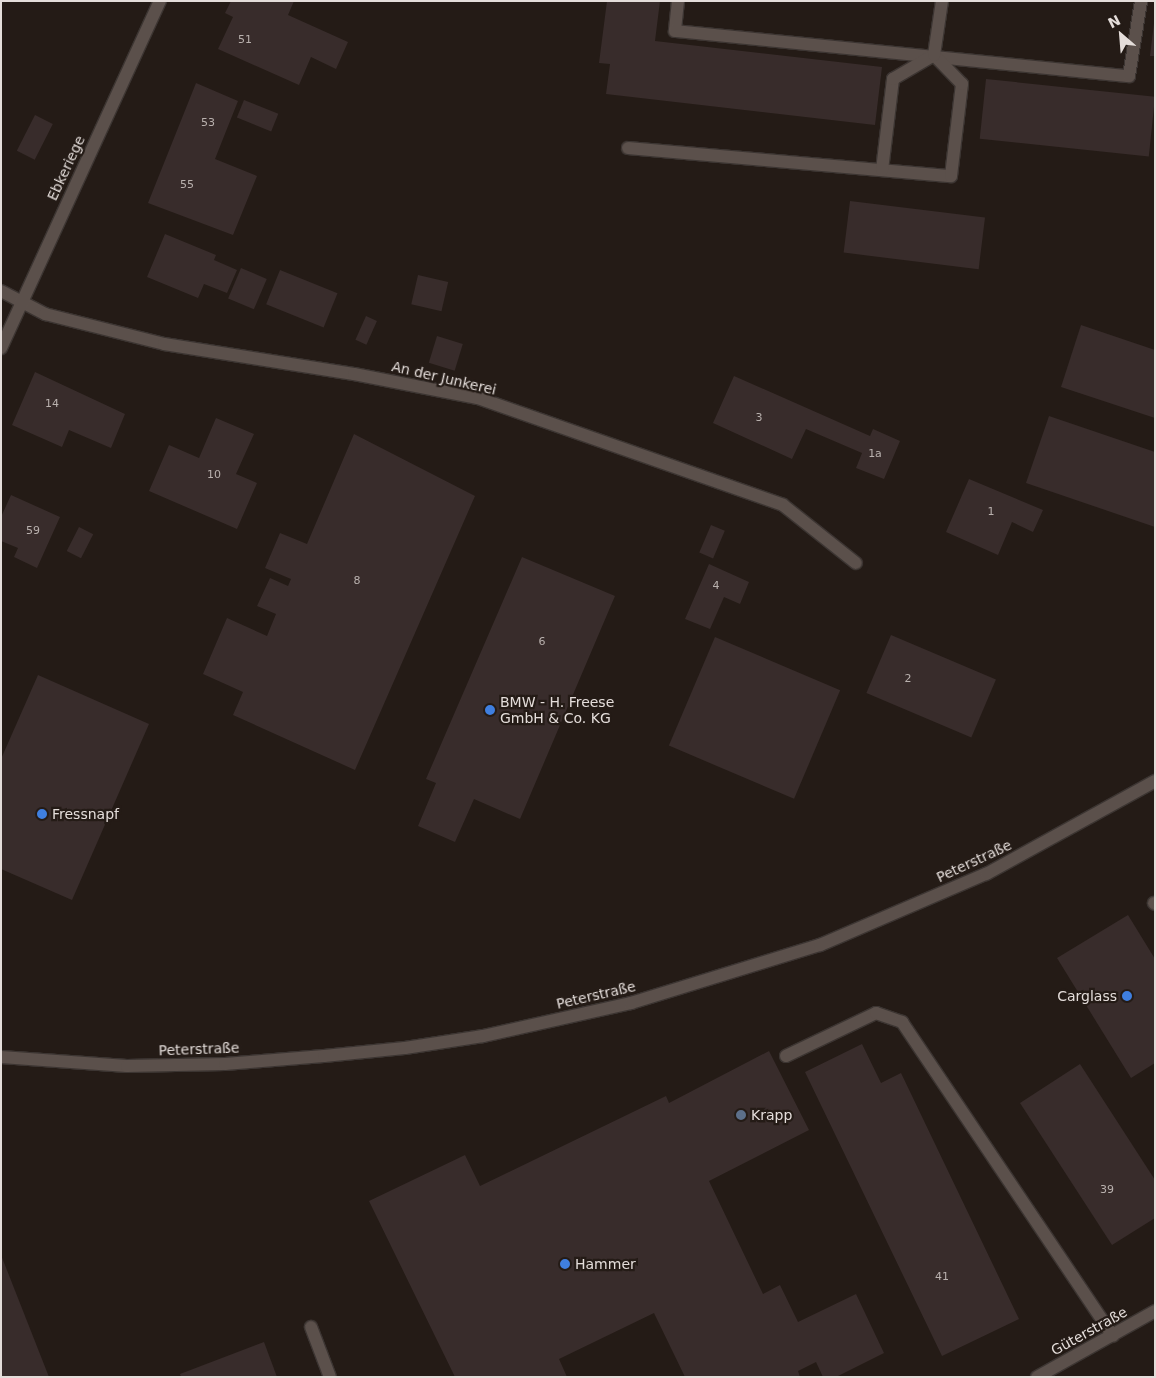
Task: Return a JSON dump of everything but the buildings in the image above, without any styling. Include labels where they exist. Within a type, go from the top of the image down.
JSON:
[{"type":"street","name":"Ebkeriege","points":[[1,348],[160,1]]},
{"type":"street","points":[[678,1],[675,30],[1128,76],[1141,1]]},
{"type":"street","points":[[934,55],[942,1]]},
{"type":"street","points":[[882,170],[893,80],[934,55]]},
{"type":"street","points":[[628,148],[951,176],[962,84],[934,55]]},
{"type":"street","name":"An der Junkerei","points":[[1,290],[20,303],[44,314],[164,344],[354,374],[478,398],[783,505],[856,563]]},
{"type":"street","name":"Peterstraße","points":[[1,1057],[127,1066],[224,1064],[324,1056],[405,1048],[483,1036],[631,1003],[829,941],[986,874],[1155,781]]},
{"type":"street","points":[[786,1056],[876,1013],[902,1022],[1112,1336]]},
{"type":"street","name":"Güterstraße","points":[[1037,1377],[1155,1311]]},
{"type":"street","points":[[311,1327],[330,1377]]},
{"type":"place","name":"BMW - H. Freese GmbH & Co. KG","points":[[490,710]]},
{"type":"place","name":"Fressnapf","points":[[42,814]]},
{"type":"place","name":"Carglass","points":[[1127,996]]},
{"type":"place","name":"Krapp","points":[[741,1115]]},
{"type":"place","name":"Hammer","points":[[565,1264]]}]
